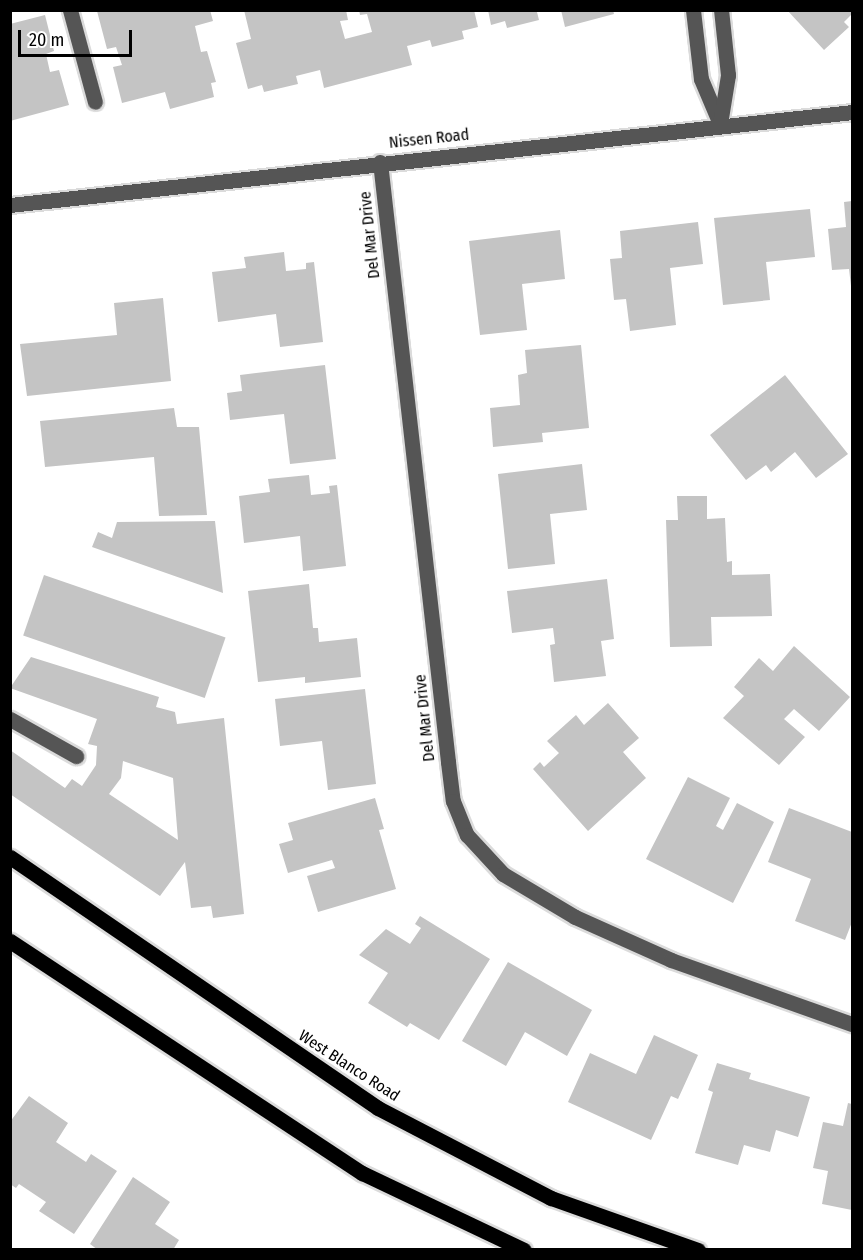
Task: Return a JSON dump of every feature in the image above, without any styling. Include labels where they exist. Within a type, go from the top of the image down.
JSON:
[{"type":"main road","name":"West Blanco Road","points":[[10,857],[378,1108],[551,1198],[698,1250]]},
{"type":"main road","points":[[10,941],[362,1173],[524,1250]]},
{"type":"street","points":[[70,10],[94,102]]},
{"type":"street","points":[[693,10],[701,79],[720,124]]},
{"type":"street","points":[[720,124],[728,75],[721,10]]},
{"type":"street","name":"Nissen Road","points":[[10,205],[720,124],[852,112]]},
{"type":"street","name":"Del Mar Drive","points":[[380,162],[447,762],[453,801],[467,835],[503,874],[575,917],[671,960],[852,1024]]},
{"type":"street","points":[[10,718],[76,756]]},
{"type":"building","points":[[210,10],[213,21],[195,26],[201,52],[207,51],[216,82],[211,83],[214,97],[170,109],[165,92],[122,103],[113,67],[122,65],[116,47],[107,49],[97,11]]},
{"type":"building","points":[[244,10],[346,10],[348,20],[340,21],[345,39],[372,32],[367,14],[360,15],[359,10],[474,10],[478,27],[462,31],[464,39],[432,47],[430,40],[407,46],[412,65],[324,88],[320,70],[296,76],[298,84],[264,92],[262,85],[248,89],[236,43],[251,39]]},
{"type":"building","points":[[488,10],[541,11],[537,12],[539,20],[507,28],[505,21],[491,25]]},
{"type":"building","points":[[561,10],[613,10],[614,14],[565,27]]},
{"type":"building","points":[[787,10],[852,10],[852,14],[844,22],[849,27],[824,50]]},
{"type":"building","points":[[45,15],[54,51],[46,54],[50,72],[59,70],[69,105],[10,121],[10,24]]},
{"type":"building","points":[[852,201],[851,286],[849,269],[832,270],[828,229],[846,227],[844,202]]},
{"type":"building","points":[[810,209],[815,257],[766,262],[770,300],[723,305],[714,218]]},
{"type":"building","points":[[698,222],[703,264],[670,268],[676,325],[630,331],[626,299],[614,300],[610,259],[622,258],[620,231]]},
{"type":"building","points":[[560,230],[565,279],[522,284],[527,330],[480,335],[469,241]]},
{"type":"building","points":[[284,252],[286,271],[306,269],[306,263],[314,262],[323,342],[280,347],[276,314],[218,322],[212,272],[246,268],[244,257]]},
{"type":"building","points":[[163,298],[171,381],[27,396],[20,344],[117,335],[114,303]]},
{"type":"building","points":[[581,345],[589,428],[542,433],[543,442],[493,447],[490,408],[520,405],[518,375],[527,373],[525,350]]},
{"type":"building","points":[[325,365],[336,459],[290,464],[284,414],[230,420],[227,393],[242,391],[240,375]]},
{"type":"building","points":[[785,375],[848,454],[816,478],[795,452],[771,472],[766,465],[746,480],[710,435]]},
{"type":"building","points":[[174,408],[177,427],[199,427],[207,515],[159,516],[154,457],[45,467],[40,421]]},
{"type":"building","points":[[582,464],[587,510],[550,514],[555,564],[508,569],[498,474]]},
{"type":"building","points":[[309,475],[311,495],[330,493],[329,486],[337,485],[346,566],[303,571],[300,536],[244,543],[239,496],[270,492],[268,479]]},
{"type":"building","points":[[677,496],[707,496],[707,519],[725,518],[727,562],[732,561],[732,575],[770,574],[772,616],[711,617],[712,646],[670,647],[666,520],[678,520]]},
{"type":"building","points":[[215,521],[223,593],[92,547],[98,532],[112,538],[117,522]]},
{"type":"building","points":[[44,575],[226,638],[205,698],[23,636]]},
{"type":"building","points":[[607,579],[614,639],[601,641],[606,676],[554,682],[550,645],[555,644],[553,628],[512,633],[507,591]]},
{"type":"building","points":[[309,584],[313,628],[318,628],[319,642],[357,638],[361,677],[305,683],[305,677],[258,682],[248,591]]},
{"type":"building","points":[[794,646],[850,697],[819,731],[794,709],[784,719],[805,737],[779,765],[723,718],[744,696],[734,687],[759,658],[773,671]]},
{"type":"building","points":[[31,657],[159,697],[156,707],[175,712],[177,724],[224,718],[244,914],[213,918],[211,906],[191,908],[185,862],[160,896],[10,794],[10,750],[65,788],[72,779],[82,786],[96,765],[97,746],[88,744],[97,719],[10,688]],"holes":[[[123,761],[173,778],[178,840],[109,794],[121,778]]]},
{"type":"building","points":[[365,689],[376,784],[328,790],[322,741],[280,746],[275,699]]},
{"type":"building","points":[[608,703],[639,738],[623,752],[646,778],[588,831],[533,769],[540,762],[544,767],[559,753],[547,741],[576,715],[584,725]]},
{"type":"building","points":[[688,777],[730,798],[716,826],[723,830],[737,803],[774,822],[733,903],[646,859]]},
{"type":"building","points":[[375,798],[384,829],[379,830],[396,889],[318,912],[307,876],[335,868],[332,860],[288,873],[279,844],[293,840],[288,823]]},
{"type":"building","points":[[789,808],[852,832],[852,922],[845,940],[795,921],[811,879],[768,862]]},
{"type":"building","points":[[420,916],[490,959],[439,1040],[410,1023],[407,1027],[368,1003],[388,973],[359,955],[386,929],[410,944],[421,928],[415,924]]},
{"type":"building","points":[[508,962],[592,1010],[567,1056],[525,1032],[506,1066],[462,1041]]},
{"type":"building","points":[[654,1035],[698,1055],[678,1099],[671,1096],[651,1140],[568,1102],[590,1053],[636,1074]]},
{"type":"building","points":[[717,1063],[751,1073],[749,1079],[810,1097],[798,1137],[776,1130],[770,1152],[744,1145],[738,1165],[695,1153],[713,1092],[708,1090]]},
{"type":"building","points":[[29,1096],[68,1123],[56,1142],[86,1162],[91,1154],[117,1171],[74,1234],[39,1211],[46,1202],[19,1184],[16,1188],[10,1184],[10,1122]]},
{"type":"building","points":[[848,1103],[852,1104],[852,1210],[822,1204],[828,1171],[813,1168],[823,1122],[843,1126]]},
{"type":"building","points":[[133,1177],[170,1202],[155,1224],[179,1240],[173,1250],[98,1250],[90,1244]]}]
